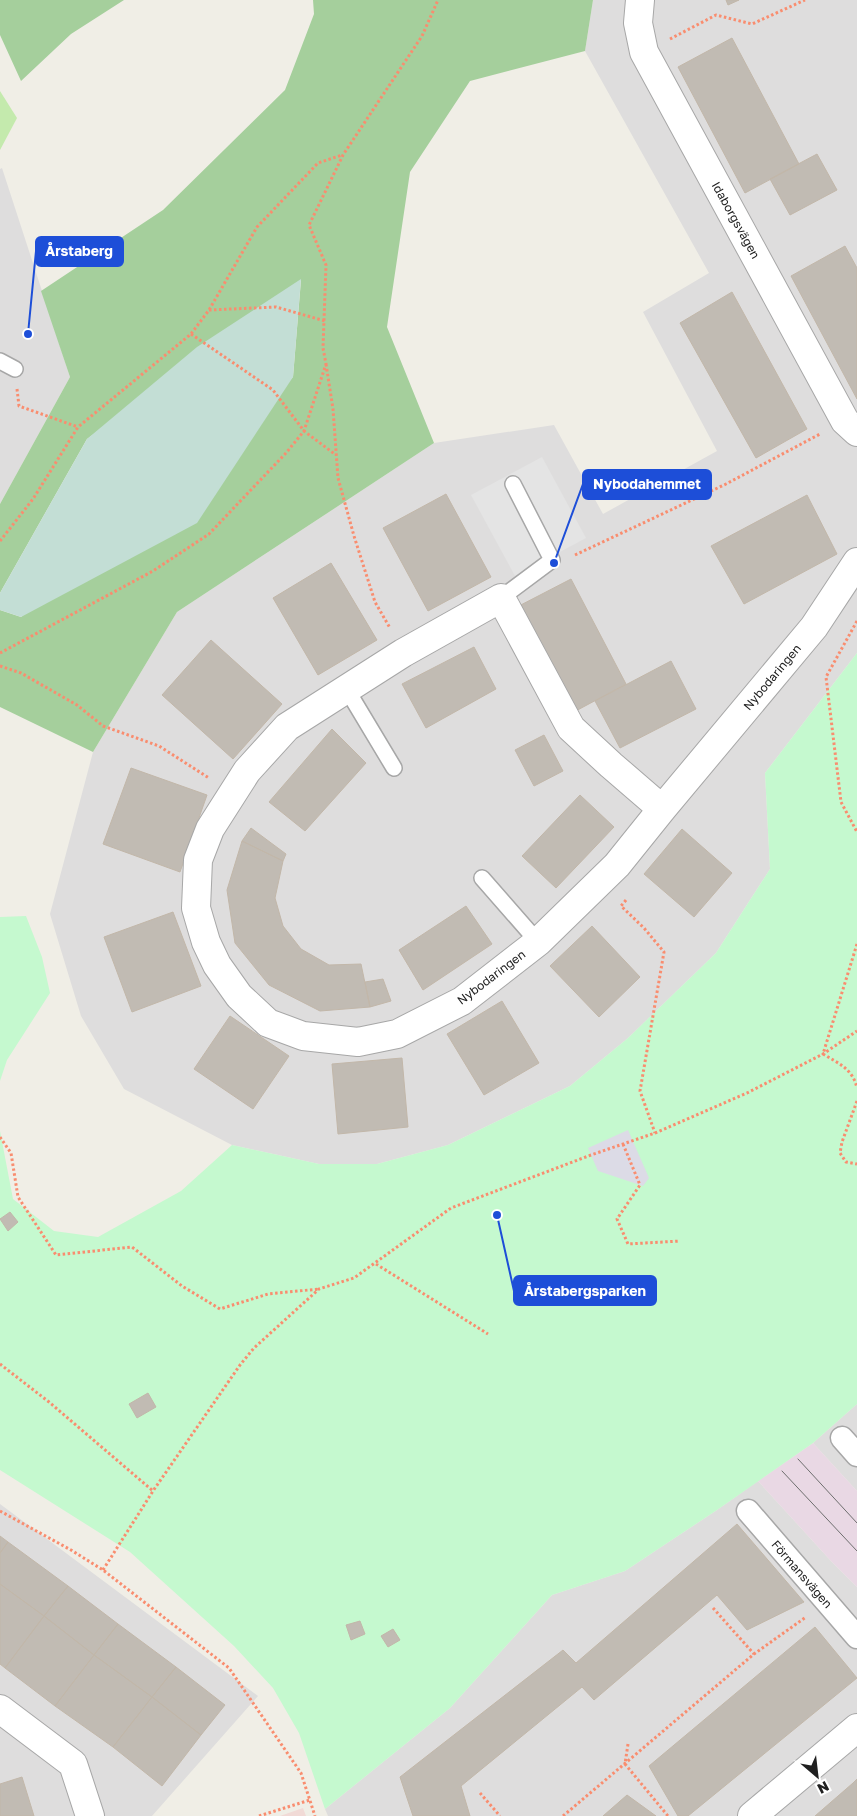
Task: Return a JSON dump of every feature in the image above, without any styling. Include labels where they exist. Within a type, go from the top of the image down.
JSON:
[{"type":"street","name":"Idaborgsvägen","points":[[640,0],[638,23],[644,52],[851,426]]},
{"type":"street","name":"Nybodaringen","points":[[501,598],[403,653],[287,727],[248,771],[210,829],[198,860],[196,908],[206,942],[217,965],[239,996],[268,1023],[303,1036],[358,1042],[397,1034],[462,1001],[538,942],[617,865],[814,627],[857,562]]},
{"type":"street","points":[[501,598],[572,728],[662,809]]},
{"type":"street","points":[[842,1438],[857,1455]]},
{"type":"street","name":"Förmansvägen","points":[[748,1511],[857,1637]]},
{"type":"street","points":[[0,1709],[73,1764],[90,1816]]},
{"type":"street","points":[[752,1816],[857,1728]]},
{"type":"lane","points":[[0,361],[15,369]]},
{"type":"lane","points":[[513,484],[552,560]]},
{"type":"lane","name":"Nybodaringen","points":[[501,598],[552,560]]},
{"type":"lane","points":[[346,688],[394,768]]},
{"type":"lane","points":[[482,878],[538,942]]},
{"type":"path","points":[[392,632],[375,602],[338,478],[333,409],[323,348],[326,265],[309,225],[343,155],[422,36],[438,0]]},
{"type":"path","points":[[644,52],[716,15],[752,24],[805,0]]},
{"type":"path","points":[[0,541],[33,499],[78,427],[191,334],[209,310],[257,227],[318,163],[343,155]]},
{"type":"path","points":[[209,310],[276,307],[325,321]]},
{"type":"path","points":[[191,334],[274,390],[304,432],[336,455]]},
{"type":"path","points":[[0,653],[153,571],[210,534],[304,432],[326,364]]},
{"type":"path","points":[[15,369],[19,406],[78,427]]},
{"type":"path","points":[[552,560],[569,558],[851,426]]},
{"type":"path","points":[[857,621],[826,677],[841,802],[857,832]]},
{"type":"path","points":[[0,666],[21,673],[77,705],[103,726],[159,746],[209,778]]},
{"type":"path","points":[[626,899],[621,906],[644,928],[664,952],[640,1091],[655,1133]]},
{"type":"path","points":[[823,1054],[857,944]]},
{"type":"path","points":[[0,1137],[10,1153],[18,1197],[56,1254],[132,1247],[182,1286],[220,1310],[268,1294],[319,1289],[354,1278],[376,1264],[451,1208],[655,1133],[747,1093],[823,1054],[857,1032]]},
{"type":"path","points":[[823,1054],[847,1068],[856,1081],[857,1088]]},
{"type":"path","points":[[857,1100],[840,1153],[846,1162],[857,1164]]},
{"type":"path","points":[[623,1144],[640,1185],[617,1219],[628,1244],[680,1241]]},
{"type":"path","points":[[376,1264],[488,1334]]},
{"type":"path","points":[[103,1570],[153,1492],[240,1365],[254,1348],[319,1289]]},
{"type":"path","points":[[0,1364],[49,1402],[153,1492]]},
{"type":"path","points":[[0,1511],[103,1570],[228,1668],[301,1773],[315,1816]]},
{"type":"path","points":[[563,1816],[754,1654],[827,1602]]},
{"type":"path","points":[[713,1608],[754,1654]]},
{"type":"path","points":[[628,1744],[625,1764],[668,1816]]},
{"type":"path","points":[[480,1793],[500,1816]]},
{"type":"path","points":[[259,1816],[310,1800]]},
{"type":"shaded area","points":[[593,0],[857,0],[857,653],[765,773],[770,869],[716,953],[628,1038],[570,1086],[448,1145],[377,1164],[319,1164],[232,1145],[124,1089],[81,1016],[50,914],[93,752],[177,612],[434,443],[554,425],[603,514],[717,451],[643,312],[709,273],[585,51]]},
{"type":"shaded area","points":[[2,168],[70,377],[0,504],[0,169]]},
{"type":"shaded area","points":[[301,279],[293,377],[197,523],[21,617],[0,610],[0,593],[87,439],[197,347]]},
{"type":"shaded area","points":[[542,457],[586,538],[515,576],[471,495]]},
{"type":"shaded area","points":[[628,1130],[649,1178],[643,1186],[598,1171],[588,1148]]},
{"type":"shaded area","points":[[857,1404],[857,1491],[813,1443]]},
{"type":"shaded area","points":[[813,1443],[857,1491],[857,1587],[758,1481]]},
{"type":"shaded area","points":[[758,1481],[857,1587],[857,1816],[328,1816],[325,1809],[450,1708],[552,1595],[625,1571]]},
{"type":"shaded area","points":[[0,1504],[258,1696],[152,1816],[0,1816]]},
{"type":"shaded area","points":[[303,1808],[306,1816],[280,1816]]},
{"type":"green space","points":[[0,0],[124,0],[71,34],[21,81],[0,35]]},
{"type":"green space","points":[[313,0],[593,0],[585,51],[470,81],[410,172],[387,327],[434,443],[177,612],[93,752],[0,707],[0,610],[21,617],[293,377],[301,280],[87,439],[0,593],[0,504],[70,377],[41,291],[163,210],[285,90],[314,14]]},
{"type":"green space","points":[[0,91],[17,118],[0,150]]},
{"type":"green space","points":[[857,653],[857,1404],[813,1443],[625,1571],[552,1595],[450,1708],[325,1809],[299,1733],[273,1688],[234,1646],[130,1552],[0,1470],[0,1131],[13,1199],[54,1231],[98,1237],[181,1191],[232,1145],[319,1164],[377,1164],[448,1145],[570,1086],[628,1038],[716,953],[770,869],[765,773]]},
{"type":"green space","points":[[26,916],[42,957],[50,993],[7,1060],[0,1081],[0,917]]},
{"type":"building","points":[[726,0],[739,0],[728,5]]},
{"type":"building","points":[[732,38],[799,164],[745,193],[678,67]]},
{"type":"building","points":[[817,154],[837,190],[790,215],[770,179]]},
{"type":"building","points":[[845,246],[857,268],[857,399],[791,276]]},
{"type":"building","points":[[732,292],[807,429],[756,458],[680,323]]},
{"type":"building","points":[[446,494],[491,577],[428,611],[383,528]]},
{"type":"building","points":[[807,495],[837,554],[744,604],[711,546]]},
{"type":"building","points":[[331,563],[377,640],[318,675],[273,598]]},
{"type":"building","points":[[571,579],[626,684],[572,713],[515,608]]},
{"type":"building","points":[[211,640],[282,704],[233,759],[162,695]]},
{"type":"building","points":[[474,647],[496,689],[426,728],[402,684]]},
{"type":"building","points":[[671,661],[696,709],[620,748],[595,701]]},
{"type":"building","points":[[332,729],[366,763],[305,831],[269,802]]},
{"type":"building","points":[[544,735],[563,771],[534,786],[515,750]]},
{"type":"building","points":[[131,768],[207,795],[180,872],[103,844]]},
{"type":"building","points":[[580,795],[614,827],[556,888],[522,856]]},
{"type":"building","points":[[251,828],[286,854],[283,861],[242,841]]},
{"type":"building","points":[[682,829],[732,873],[694,917],[644,874]]},
{"type":"building","points":[[242,841],[283,861],[275,898],[283,926],[301,949],[329,965],[361,964],[370,1007],[320,1011],[269,985],[235,943],[227,890]]},
{"type":"building","points":[[466,906],[492,944],[423,990],[399,950]]},
{"type":"building","points":[[173,912],[201,986],[132,1012],[104,937]]},
{"type":"building","points":[[592,926],[640,977],[599,1017],[550,966]]},
{"type":"building","points":[[383,979],[391,1001],[370,1007],[365,982]]},
{"type":"building","points":[[502,1001],[539,1063],[484,1095],[447,1034]]},
{"type":"building","points":[[230,1016],[289,1056],[253,1109],[194,1069]]},
{"type":"building","points":[[402,1058],[408,1127],[338,1134],[332,1064]]},
{"type":"building","points":[[10,1212],[18,1222],[8,1231],[0,1219]]},
{"type":"building","points":[[148,1393],[156,1407],[137,1418],[129,1404]]},
{"type":"building","points":[[737,1524],[804,1602],[747,1630],[717,1595],[594,1700],[582,1687],[461,1786],[470,1816],[413,1816],[400,1777],[563,1650],[576,1663]]},
{"type":"building","points":[[0,1536],[8,1542],[0,1553]]},
{"type":"building","points":[[8,1542],[68,1586],[44,1616],[0,1584],[0,1553]]},
{"type":"building","points":[[0,1584],[44,1616],[5,1668],[0,1664]]},
{"type":"building","points":[[68,1586],[118,1624],[94,1655],[44,1616]]},
{"type":"building","points":[[44,1616],[94,1655],[55,1706],[5,1668]]},
{"type":"building","points":[[360,1621],[365,1634],[351,1640],[346,1625]]},
{"type":"building","points":[[118,1624],[176,1667],[152,1697],[94,1655]]},
{"type":"building","points":[[815,1627],[857,1678],[688,1816],[678,1816],[649,1766]]},
{"type":"building","points":[[393,1629],[400,1640],[388,1647],[381,1636]]},
{"type":"building","points":[[94,1655],[152,1697],[113,1747],[55,1706]]},
{"type":"building","points":[[176,1667],[225,1705],[201,1735],[152,1697]]},
{"type":"building","points":[[152,1697],[201,1735],[162,1786],[113,1747]]},
{"type":"building","points":[[22,1777],[34,1816],[0,1816],[0,1784]]},
{"type":"building","points":[[857,1779],[857,1816],[815,1816],[853,1783]]},
{"type":"building","points":[[627,1795],[656,1816],[603,1816]]},
{"type":"tram line","points":[[798,1459],[857,1523]]},
{"type":"tram line","points":[[782,1471],[857,1551]]},
{"type":"place","name":"Årstaberg","points":[[28,334]]},
{"type":"place","name":"Nybodahemmet","points":[[554,563]]},
{"type":"place","name":"Årstabergsparken","points":[[497,1215]]}]
